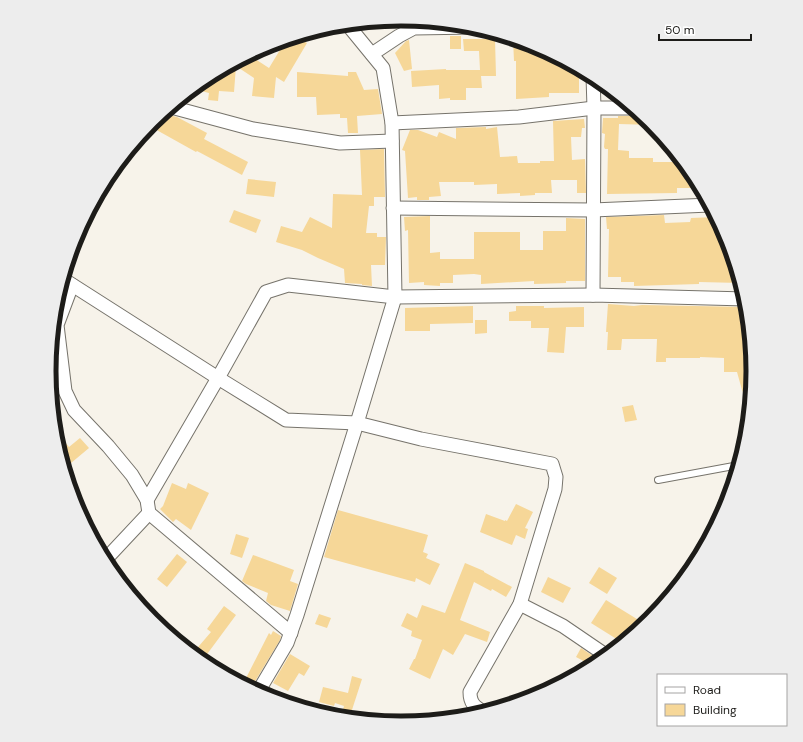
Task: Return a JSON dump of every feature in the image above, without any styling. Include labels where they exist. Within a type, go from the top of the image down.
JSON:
[{"type":"street","points":[[372,54],[414,28],[432,28]]},
{"type":"street","points":[[261,686],[287,644],[291,633],[358,423],[395,297],[392,123],[382,68],[353,30]]},
{"type":"street","points":[[593,84],[593,295]]},
{"type":"street","points":[[392,123],[519,117],[594,108],[624,108]]},
{"type":"street","points":[[178,109],[253,129],[340,144],[392,141]]},
{"type":"street","points":[[393,208],[594,210],[704,205]]},
{"type":"street","points":[[68,282],[286,420],[358,423],[421,439],[552,464],[556,477],[556,489],[520,604],[470,692],[470,699],[476,707]]},
{"type":"street","points":[[110,554],[148,506],[266,292],[288,285],[395,297],[593,295],[739,299]]},
{"type":"street","points":[[58,339],[65,391],[74,410],[108,446],[132,475],[148,506],[291,633]]},
{"type":"street","points":[[520,604],[563,626],[601,652]]},
{"type":"lane","points":[[658,480],[733,465]]},
{"type":"building","points":[[450,36],[461,36],[461,49],[450,49]]},
{"type":"building","points":[[463,39],[495,39],[496,76],[481,76],[482,88],[466,88],[466,100],[450,100],[450,98],[439,99],[439,85],[412,87],[411,71],[446,69],[480,70],[479,51],[464,51]]},
{"type":"building","points":[[409,40],[412,69],[404,71],[395,53],[406,41]]},
{"type":"building","points":[[303,41],[307,43],[284,82],[276,77],[274,98],[252,96],[254,78],[238,67],[255,59],[269,68],[281,47]]},
{"type":"building","points":[[513,44],[534,52],[579,75],[579,93],[549,93],[549,97],[516,99],[516,61],[514,61]]},
{"type":"building","points":[[236,69],[234,92],[219,91],[218,101],[208,100],[209,93],[200,91]]},
{"type":"building","points":[[297,72],[348,76],[348,72],[356,72],[364,90],[378,89],[382,114],[357,116],[358,133],[348,133],[347,118],[340,118],[340,114],[317,115],[316,97],[297,97]]},
{"type":"building","points":[[170,115],[177,117],[207,133],[204,139],[248,162],[242,175],[197,151],[196,152],[156,129]]},
{"type":"building","points":[[633,116],[643,125],[619,124],[618,150],[629,151],[629,158],[653,158],[653,162],[676,162],[693,188],[677,188],[677,193],[607,194],[608,149],[605,149],[604,147],[605,134],[602,133],[603,118]]},
{"type":"building","points":[[584,119],[585,128],[582,128],[581,137],[571,137],[572,160],[585,159],[586,193],[577,193],[577,180],[551,180],[552,193],[535,193],[535,195],[520,196],[520,193],[497,194],[497,184],[474,185],[474,182],[439,182],[441,196],[429,197],[429,200],[417,200],[417,197],[408,198],[405,151],[402,150],[410,130],[418,130],[437,137],[439,132],[456,139],[456,128],[486,127],[486,129],[497,127],[500,157],[517,156],[518,163],[540,163],[540,161],[554,161],[553,121]]},
{"type":"building","points":[[384,149],[385,197],[374,197],[374,206],[369,206],[366,233],[377,233],[377,237],[386,237],[385,265],[371,265],[372,286],[345,283],[344,269],[302,250],[276,242],[281,226],[302,232],[310,217],[332,228],[333,194],[362,195],[360,150]]},
{"type":"building","points":[[248,179],[276,182],[274,197],[246,194]]},
{"type":"building","points":[[234,210],[261,220],[256,233],[229,222]]},
{"type":"building","points":[[664,215],[665,223],[690,222],[691,218],[711,217],[728,260],[735,283],[699,282],[699,284],[634,286],[634,282],[621,282],[621,277],[608,277],[609,229],[607,229],[606,217]]},
{"type":"building","points":[[430,216],[430,253],[440,252],[440,259],[474,259],[474,232],[520,232],[520,250],[543,250],[543,231],[566,231],[566,218],[585,219],[585,281],[534,284],[534,281],[481,284],[481,275],[474,274],[453,275],[453,283],[440,283],[440,286],[424,285],[424,282],[409,283],[408,230],[405,231],[404,217]]},
{"type":"building","points":[[608,304],[634,306],[741,307],[746,348],[746,397],[737,372],[724,372],[724,358],[666,358],[666,362],[656,362],[657,339],[622,339],[621,350],[607,350],[608,332],[606,332]]},
{"type":"building","points":[[473,306],[473,323],[430,324],[430,331],[405,331],[405,308]]},
{"type":"building","points":[[516,306],[544,306],[544,308],[584,307],[584,327],[566,327],[564,353],[547,352],[549,328],[531,328],[531,321],[509,321],[509,312],[516,311]]},
{"type":"building","points":[[475,320],[487,320],[487,333],[475,334]]},
{"type":"building","points":[[633,405],[637,420],[625,422],[622,407]]},
{"type":"building","points":[[80,438],[89,448],[69,464],[64,440],[69,447]]},
{"type":"building","points":[[172,483],[186,489],[188,483],[209,493],[191,530],[176,519],[173,522],[160,509],[163,506]]},
{"type":"building","points":[[516,504],[533,512],[525,528],[528,529],[525,539],[516,535],[512,545],[480,532],[486,514],[507,521]]},
{"type":"building","points":[[338,510],[428,535],[423,552],[428,554],[426,558],[440,564],[430,585],[416,578],[415,582],[324,557]]},
{"type":"building","points":[[236,534],[249,538],[242,558],[230,554]]},
{"type":"building","points":[[177,554],[187,562],[167,587],[157,579]]},
{"type":"building","points":[[253,555],[294,570],[290,581],[298,584],[290,611],[271,605],[266,601],[268,593],[242,581]]},
{"type":"building","points":[[465,563],[484,571],[512,587],[506,597],[492,589],[491,591],[474,582],[460,620],[490,632],[487,642],[465,634],[453,655],[443,649],[430,679],[409,669],[415,659],[422,640],[411,636],[412,631],[401,626],[407,613],[417,618],[422,605],[445,613]]},
{"type":"building","points":[[599,567],[617,578],[607,594],[589,583]]},
{"type":"building","points":[[548,577],[571,588],[563,603],[541,592]]},
{"type":"building","points":[[606,600],[639,620],[618,640],[591,623]]},
{"type":"building","points":[[224,606],[236,615],[206,655],[197,649],[211,632],[207,629]]},
{"type":"building","points":[[319,614],[331,618],[327,628],[315,624]]},
{"type":"building","points":[[273,631],[281,636],[280,640],[254,683],[246,678],[269,633],[271,635]]},
{"type":"building","points":[[581,648],[594,657],[586,662],[576,657]]},
{"type":"building","points":[[290,654],[310,666],[304,676],[299,673],[288,691],[273,683]]},
{"type":"building","points":[[352,676],[362,679],[351,712],[343,711],[344,706],[335,703],[334,706],[319,702],[323,687],[348,693]]}]
